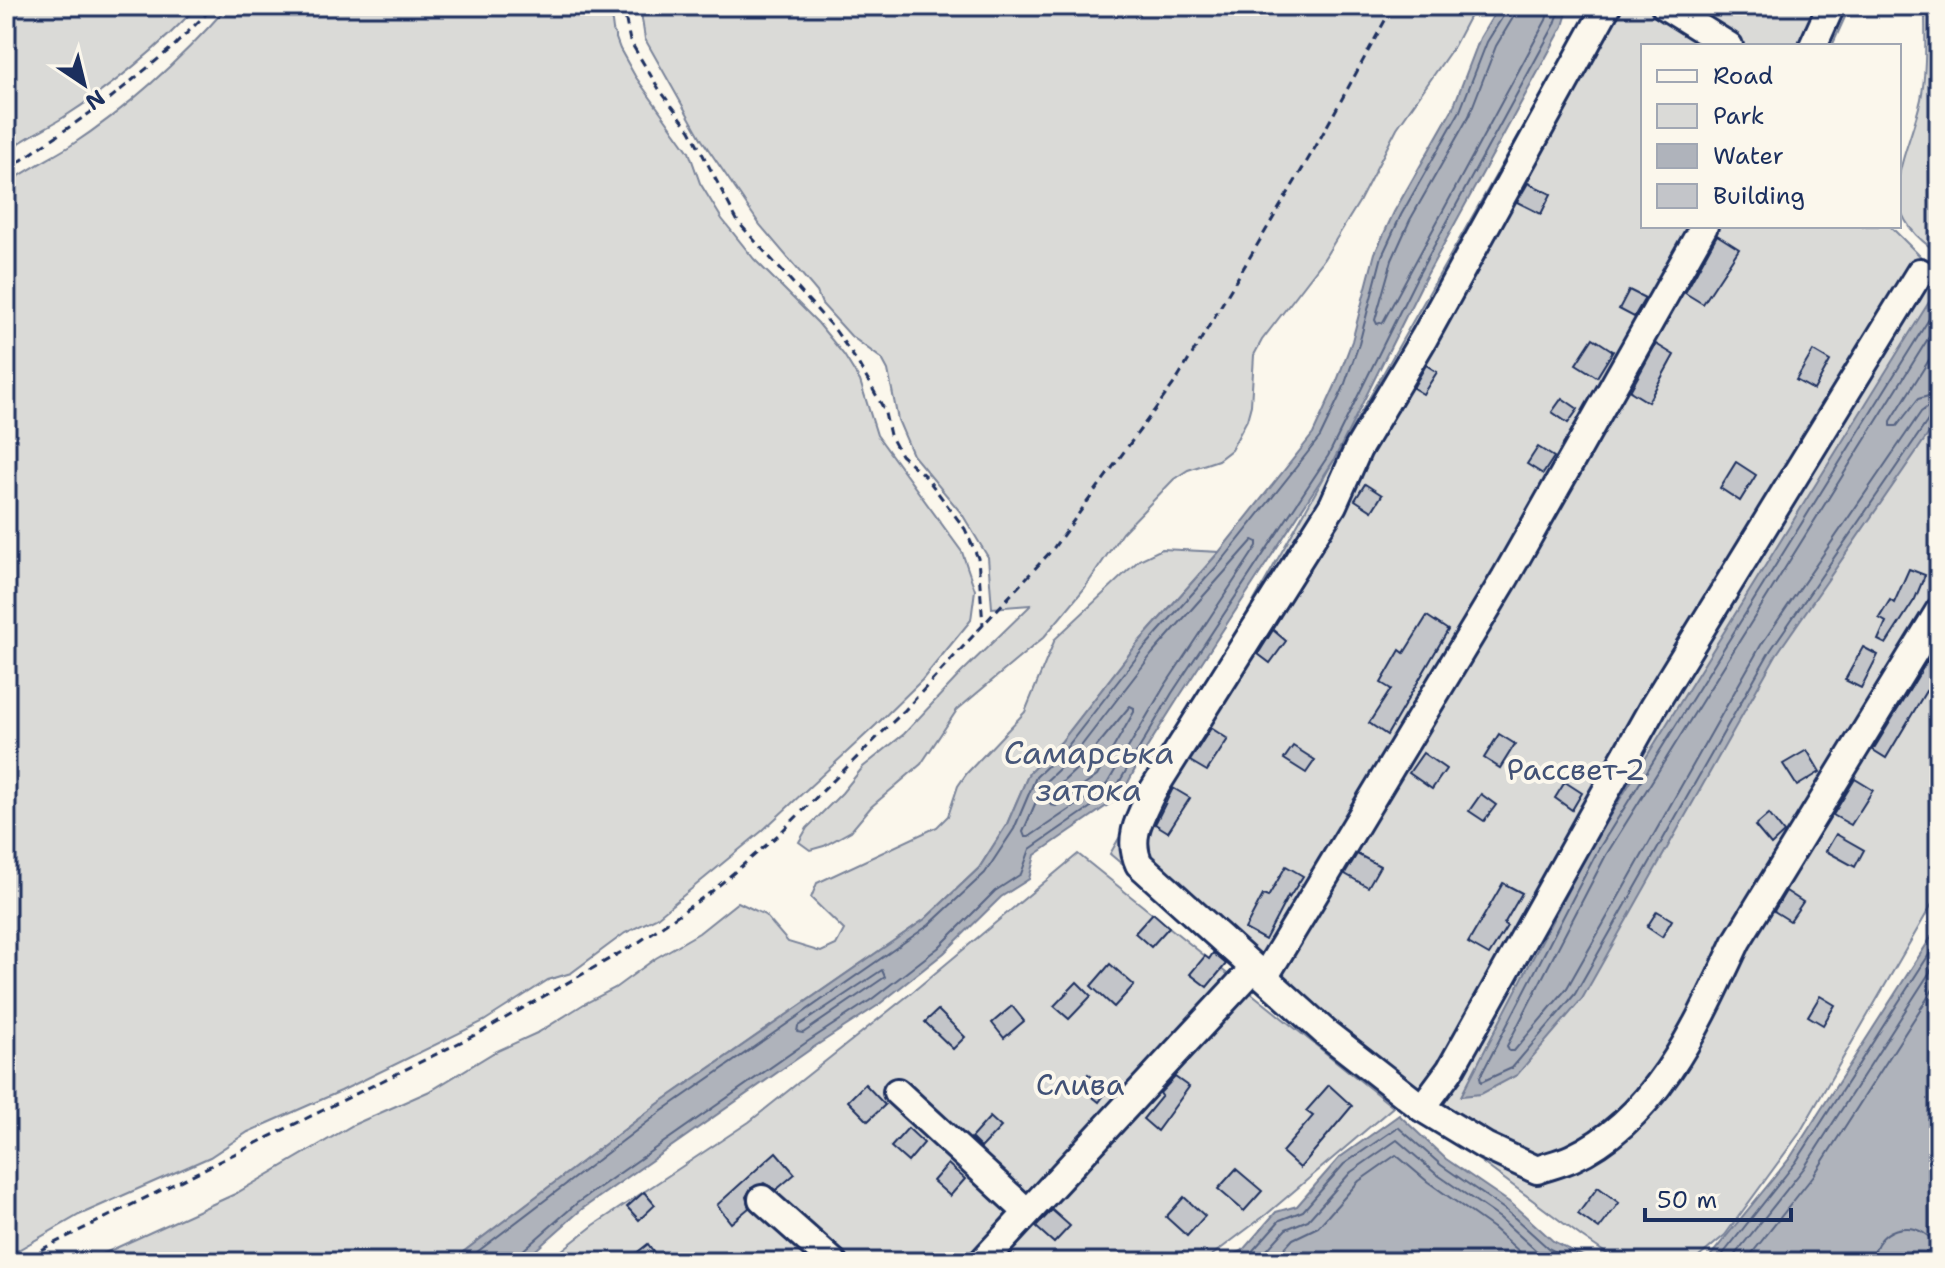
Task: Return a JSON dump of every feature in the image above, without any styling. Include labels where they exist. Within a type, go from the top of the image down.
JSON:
[{"type":"lane","points":[[1607,6],[1424,338],[1358,449],[1333,505],[1152,792],[1135,828],[1133,850],[1139,864],[1326,1033],[1422,1108],[1485,1146],[1537,1170],[1573,1157],[1605,1138],[1637,1111],[1663,1079],[1713,992],[1737,941],[1939,611]]},
{"type":"lane","points":[[1665,6],[1726,44]]},
{"type":"lane","points":[[1814,44],[1831,6]]},
{"type":"lane","points":[[982,1262],[1026,1211],[1260,972],[1505,578],[1703,228]]},
{"type":"lane","points":[[1422,1108],[1465,1045],[1653,707],[1920,272]]},
{"type":"lane","points":[[897,1092],[1026,1211]]},
{"type":"lane","points":[[762,1199],[833,1262]]},
{"type":"path","points":[[6,171],[107,101],[174,46],[214,6]]},
{"type":"path","points":[[623,6],[630,41],[659,89],[690,130],[738,222],[835,330],[884,409],[890,435],[901,455],[926,477],[965,529],[978,558],[983,627]]},
{"type":"path","points":[[16,1262],[481,1032],[639,942],[711,892],[777,836],[905,710],[1052,550],[1178,378],[1316,146],[1393,6]]},
{"type":"green space","points":[[6,6],[197,6],[117,80],[6,153]]},
{"type":"green space","points":[[228,6],[610,6],[613,30],[620,49],[635,76],[689,152],[700,183],[722,219],[754,259],[818,323],[844,355],[860,381],[877,435],[962,552],[975,590],[971,620],[922,680],[876,725],[762,831],[656,918],[625,933],[571,973],[548,980],[484,1021],[341,1091],[248,1132],[210,1157],[79,1215],[6,1257],[6,185],[70,146],[133,99]]},
{"type":"green space","points":[[640,6],[1475,6],[1454,46],[1397,128],[1359,202],[1322,262],[1262,340],[1254,355],[1247,420],[1231,450],[1218,460],[1188,470],[1174,479],[1122,533],[1084,589],[1044,637],[957,710],[921,764],[871,807],[851,831],[810,850],[799,842],[807,828],[863,767],[904,734],[1031,605],[992,608],[988,557],[962,514],[913,455],[898,420],[888,370],[882,359],[851,336],[760,225],[702,140],[645,39]]},
{"type":"green space","name":"Рассвет-2","points":[[1592,6],[1850,6],[1833,44],[1641,44],[1641,228],[1892,228],[1939,275],[1939,892],[1799,1134],[1725,1235],[1693,1262],[1619,1262],[1428,1122],[1110,854]]},
{"type":"green space","points":[[1925,6],[1939,6],[1939,253],[1917,236],[1901,210],[1901,169],[1921,99]]},
{"type":"green space","points":[[1162,549],[1219,552],[1138,643],[1061,742],[1029,773],[1007,824],[979,868],[925,919],[658,1104],[450,1262],[85,1262],[235,1194],[353,1125],[432,1090],[493,1053],[539,1032],[615,988],[656,958],[699,933],[738,902],[765,915],[788,942],[821,952],[836,945],[844,930],[811,898],[817,883],[937,827],[948,816],[958,786],[967,773],[1025,712],[1055,639],[1139,560]]},
{"type":"green space","name":"Слива","points":[[1078,854],[1393,1107],[1267,1214],[1203,1262],[547,1262],[594,1225],[749,1122],[910,994]]},
{"type":"water","name":"Самарська затока","points":[[1499,6],[1569,6],[1563,26],[1423,282],[1334,460],[1179,697],[1121,796],[1035,855],[1029,879],[1001,897],[944,953],[877,1006],[582,1209],[528,1257],[520,1262],[450,1262],[658,1104],[925,919],[979,868],[1007,824],[1029,773],[1061,742],[1138,643],[1219,552],[1313,434],[1352,341],[1375,253],[1394,212],[1453,108],[1480,38]]},
{"type":"water","points":[[1934,294],[1939,295],[1939,417],[1936,423],[1776,655],[1582,999],[1517,1075],[1481,1094],[1461,1096],[1591,846]]},
{"type":"water","points":[[1939,925],[1939,1262],[1914,1262],[1907,1257],[1896,1262],[1715,1262],[1711,1255],[1790,1158]]},
{"type":"water","points":[[1399,1115],[1446,1159],[1512,1204],[1553,1241],[1594,1262],[1219,1262],[1242,1251],[1276,1212],[1297,1206],[1339,1158]]},
{"type":"building","points":[[1528,183],[1551,194],[1541,214],[1517,202]]},
{"type":"building","points":[[1717,235],[1739,249],[1703,304],[1685,293]]},
{"type":"building","points":[[1629,290],[1645,298],[1634,317],[1619,309]]},
{"type":"building","points":[[1593,338],[1613,351],[1597,377],[1576,364]]},
{"type":"building","points":[[1656,344],[1674,355],[1648,402],[1630,391]]},
{"type":"building","points":[[1813,351],[1830,361],[1814,390],[1796,380]]},
{"type":"building","points":[[1426,365],[1437,372],[1423,394],[1413,388]]},
{"type":"building","points":[[1562,398],[1578,409],[1568,423],[1552,412]]},
{"type":"building","points":[[1538,447],[1554,457],[1543,474],[1527,464]]},
{"type":"building","points":[[1736,462],[1756,475],[1740,501],[1720,488]]},
{"type":"building","points":[[1365,484],[1382,495],[1372,511],[1355,500]]},
{"type":"building","points":[[1909,569],[1925,575],[1915,599],[1886,644],[1878,640],[1886,622],[1879,618],[1890,600],[1894,603]]},
{"type":"building","points":[[1427,616],[1448,630],[1387,735],[1369,723],[1391,689],[1381,683],[1400,650],[1404,653]]},
{"type":"building","points":[[1273,630],[1286,641],[1270,663],[1258,654]]},
{"type":"building","points":[[1863,647],[1878,655],[1861,688],[1845,680]]},
{"type":"building","points":[[1935,648],[1939,650],[1939,678],[1929,693],[1926,691],[1886,758],[1873,750]]},
{"type":"building","points":[[1211,728],[1228,739],[1207,771],[1190,761]]},
{"type":"building","points":[[1499,734],[1515,744],[1500,768],[1484,758]]},
{"type":"building","points":[[1293,746],[1315,760],[1306,773],[1284,759]]},
{"type":"building","points":[[1807,750],[1820,772],[1797,786],[1783,764]]},
{"type":"building","points":[[1423,753],[1446,769],[1432,789],[1409,773]]},
{"type":"building","points":[[1855,779],[1873,790],[1851,825],[1833,815]]},
{"type":"building","points":[[1565,782],[1582,793],[1572,810],[1555,798]]},
{"type":"building","points":[[1173,788],[1190,798],[1168,832],[1155,824]]},
{"type":"building","points":[[1481,794],[1496,805],[1484,821],[1469,811]]},
{"type":"building","points":[[1769,814],[1784,833],[1771,845],[1755,826]]},
{"type":"building","points":[[1836,834],[1864,850],[1855,867],[1826,851]]},
{"type":"building","points":[[1357,854],[1380,866],[1368,887],[1345,874]]},
{"type":"building","points":[[1286,866],[1303,876],[1288,896],[1265,940],[1245,929],[1263,895],[1268,897]]},
{"type":"building","points":[[1503,883],[1522,893],[1489,955],[1468,943]]},
{"type":"building","points":[[1786,891],[1803,902],[1790,921],[1774,911]]},
{"type":"building","points":[[1657,911],[1672,920],[1662,937],[1647,927]]},
{"type":"building","points":[[1153,913],[1169,927],[1151,947],[1135,933]]},
{"type":"building","points":[[1213,953],[1226,964],[1207,987],[1190,974],[1205,956],[1209,959]]},
{"type":"building","points":[[1110,964],[1134,985],[1114,1007],[1091,986]]},
{"type":"building","points":[[1077,982],[1091,996],[1069,1019],[1054,1006]]},
{"type":"building","points":[[1820,996],[1835,1005],[1823,1025],[1808,1016]]},
{"type":"building","points":[[1012,1006],[1024,1021],[1004,1038],[992,1023]]},
{"type":"building","points":[[938,1010],[965,1037],[953,1049],[925,1022]]},
{"type":"building","points":[[1088,1074],[1108,1090],[1099,1102],[1079,1086]]},
{"type":"building","points":[[1175,1077],[1189,1087],[1157,1131],[1143,1119]]},
{"type":"building","points":[[865,1084],[885,1105],[868,1121],[848,1101]]},
{"type":"building","points":[[1329,1085],[1352,1106],[1300,1168],[1282,1152],[1313,1116],[1306,1111]]},
{"type":"building","points":[[990,1117],[1001,1127],[981,1148],[971,1138]]},
{"type":"building","points":[[908,1128],[924,1143],[908,1162],[891,1147]]},
{"type":"building","points":[[776,1152],[795,1174],[776,1190],[764,1183],[751,1188],[746,1197],[749,1208],[731,1223],[717,1205]]},
{"type":"building","points":[[948,1164],[965,1179],[950,1196],[933,1181]]},
{"type":"building","points":[[1236,1169],[1262,1191],[1244,1211],[1218,1189]]},
{"type":"building","points":[[1598,1187],[1619,1203],[1599,1229],[1578,1214]]},
{"type":"building","points":[[644,1192],[655,1205],[639,1220],[627,1207]]},
{"type":"building","points":[[1184,1197],[1205,1216],[1187,1236],[1166,1217]]},
{"type":"building","points":[[1052,1210],[1070,1226],[1054,1243],[1036,1227]]},
{"type":"building","points":[[648,1244],[661,1262],[625,1262]]}]
